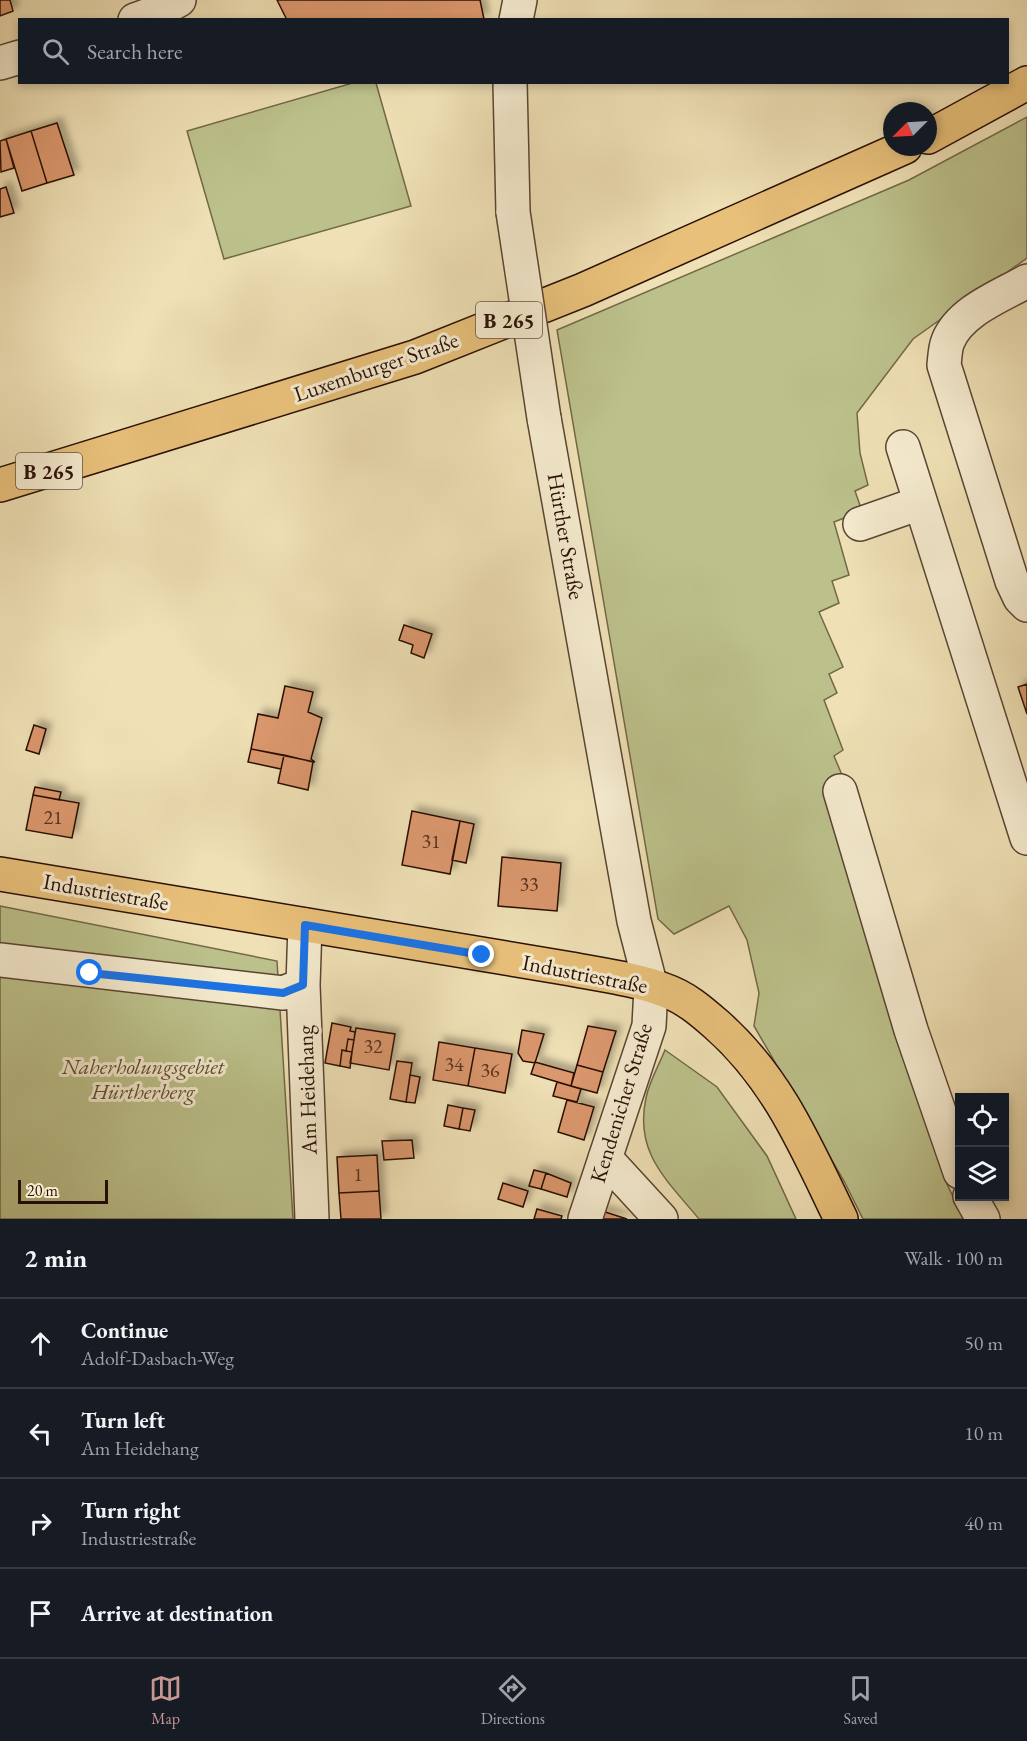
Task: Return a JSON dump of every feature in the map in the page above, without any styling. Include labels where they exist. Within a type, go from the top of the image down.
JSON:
[{"type":"main road","points":[[937,132],[1027,83]]},
{"type":"main road","name":"Luxemburger Straße","points":[[0,485],[416,357],[583,290],[885,156]]},
{"type":"main road","name":"Industriestraße","points":[[0,874],[571,969],[651,987],[682,998],[744,1049],[795,1125],[841,1219]]},
{"type":"street","points":[[140,18],[179,0]]},
{"type":"street","points":[[516,18],[520,0]]},
{"type":"street","points":[[0,63],[18,58]]},
{"type":"street","name":"Hürther Straße","points":[[510,84],[513,212],[544,418],[634,921],[651,987]]},
{"type":"street","points":[[1027,281],[981,307],[957,327],[948,342],[944,365],[1012,581],[1020,598],[1027,604]]},
{"type":"street","points":[[903,447],[1027,838]]},
{"type":"street","points":[[860,524],[920,503]]},
{"type":"street","points":[[840,791],[911,1030],[955,1158]]},
{"type":"street","name":"Am Heidehang","points":[[305,925],[303,985],[312,1219]]},
{"type":"street","points":[[0,960],[283,993],[303,985]]},
{"type":"street","name":"Kendenicher Straße","points":[[585,1219],[649,1026],[651,987]]},
{"type":"street","points":[[605,1158],[661,1219]]},
{"type":"street","points":[[972,1201],[983,1219]]},
{"type":"green space","points":[[349,84],[376,84],[411,206],[224,259],[187,131]]},
{"type":"green space","points":[[1027,117],[1027,258],[913,339],[857,413],[860,453],[868,485],[855,491],[862,511],[834,522],[849,575],[832,581],[839,603],[819,612],[843,667],[829,674],[837,693],[824,700],[843,750],[834,756],[842,775],[827,784],[944,1178],[964,1219],[863,1219],[844,1181],[754,1026],[759,993],[747,940],[729,906],[674,934],[658,919],[557,330],[909,180]]},
{"type":"green space","name":"Naherholungsgebiet Hürtherberg","points":[[0,906],[277,961],[293,1219],[0,1219]]},
{"type":"green space","points":[[665,1050],[717,1087],[767,1156],[796,1219],[699,1219],[665,1178],[649,1150],[644,1117],[647,1092]]},
{"type":"building","points":[[0,0],[10,0],[13,11],[0,16]]},
{"type":"building","points":[[277,0],[480,0],[484,18],[286,18]]},
{"type":"building","points":[[57,123],[74,175],[47,183],[31,131]]},
{"type":"building","points":[[31,131],[47,183],[22,191],[6,139]]},
{"type":"building","points":[[6,139],[14,168],[1,172],[0,141]]},
{"type":"building","points":[[6,187],[14,213],[0,217],[0,189]]},
{"type":"building","points":[[404,625],[432,634],[424,658],[411,653],[413,645],[399,640]]},
{"type":"building","points":[[1027,684],[1027,714],[1018,687]]},
{"type":"building","points":[[285,686],[313,692],[308,712],[322,718],[311,759],[315,762],[251,749],[258,714],[278,718]]},
{"type":"building","points":[[34,725],[46,729],[39,754],[26,750]]},
{"type":"building","points":[[251,749],[284,755],[281,769],[248,762]]},
{"type":"building","points":[[284,755],[313,762],[308,790],[278,783]]},
{"type":"building","points":[[35,787],[61,792],[59,800],[33,795]]},
{"type":"building","points":[[33,795],[79,803],[72,838],[26,830]]},
{"type":"building","points":[[412,811],[460,821],[450,874],[402,865]]},
{"type":"building","points":[[460,821],[474,824],[466,863],[452,860]]},
{"type":"building","points":[[502,857],[561,863],[557,911],[498,906]]},
{"type":"building","points":[[332,1023],[351,1027],[350,1031],[355,1032],[354,1040],[348,1039],[346,1051],[342,1050],[340,1066],[325,1063]]},
{"type":"building","points":[[588,1026],[616,1031],[603,1072],[577,1065]]},
{"type":"building","points":[[356,1028],[395,1034],[389,1070],[350,1063]]},
{"type":"building","points":[[522,1030],[544,1034],[535,1063],[523,1061],[518,1053]]},
{"type":"building","points":[[348,1039],[354,1040],[352,1052],[346,1051]]},
{"type":"building","points":[[439,1042],[475,1048],[468,1086],[433,1080]]},
{"type":"building","points":[[475,1048],[512,1054],[505,1093],[468,1086]]},
{"type":"building","points":[[342,1050],[352,1052],[350,1068],[340,1066]]},
{"type":"building","points":[[397,1061],[412,1063],[406,1102],[390,1099]]},
{"type":"building","points":[[535,1062],[574,1073],[571,1086],[531,1074]]},
{"type":"building","points":[[577,1065],[603,1072],[597,1093],[571,1086]]},
{"type":"building","points":[[410,1075],[420,1077],[415,1103],[406,1102]]},
{"type":"building","points":[[557,1082],[581,1089],[577,1102],[553,1096]]},
{"type":"building","points":[[567,1100],[594,1107],[584,1140],[558,1132]]},
{"type":"building","points":[[448,1105],[463,1108],[459,1129],[444,1126]]},
{"type":"building","points":[[463,1108],[475,1110],[470,1131],[459,1129]]},
{"type":"building","points":[[412,1140],[414,1158],[384,1160],[382,1141]]},
{"type":"building","points":[[377,1155],[379,1191],[339,1193],[337,1157]]},
{"type":"building","points":[[534,1170],[546,1173],[541,1189],[529,1186]]},
{"type":"building","points":[[546,1173],[571,1183],[567,1197],[541,1189]]},
{"type":"building","points":[[503,1183],[528,1191],[523,1207],[498,1199]]},
{"type":"building","points":[[379,1191],[381,1219],[341,1219],[339,1193]]},
{"type":"building","points":[[537,1209],[562,1216],[561,1219],[534,1219]]},
{"type":"building","points":[[602,1211],[627,1219],[599,1219]]},
{"type":"route","points":[[90,973],[283,993],[303,985],[305,925],[482,955]]}]
